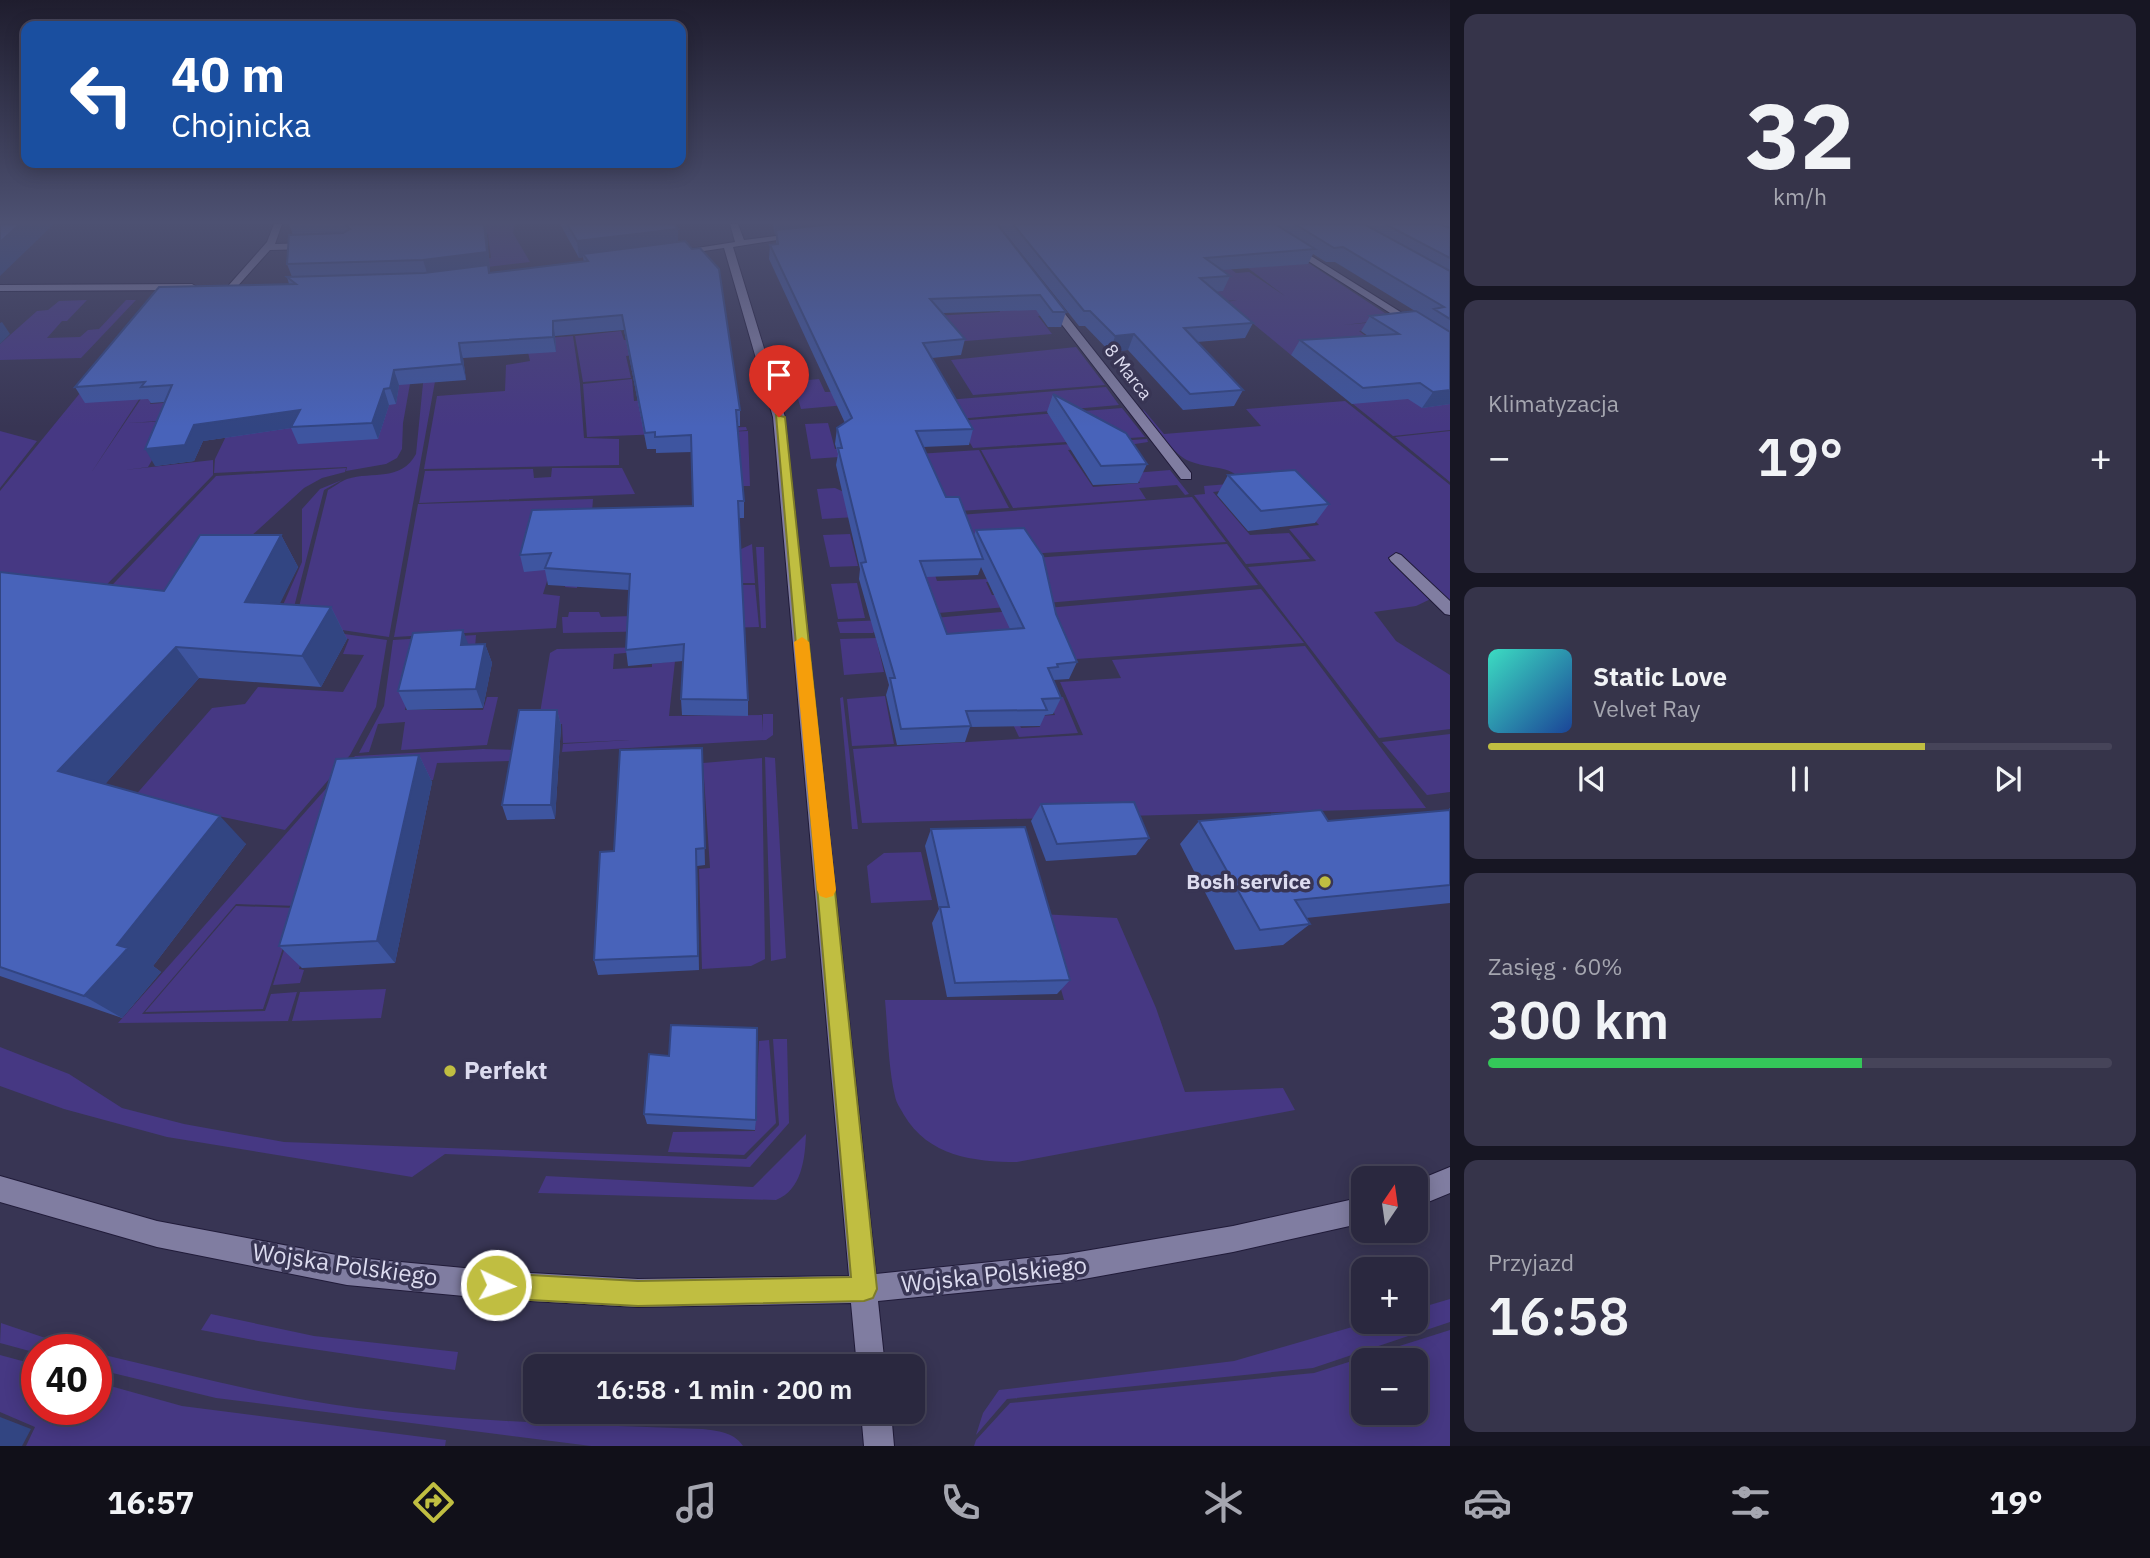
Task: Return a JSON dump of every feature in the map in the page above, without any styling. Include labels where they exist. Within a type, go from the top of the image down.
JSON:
[{"type":"street","points":[[746,291],[779,417],[871,1354]]},
{"type":"street","name":"8 Marca","points":[[1042,291],[1186,476]]},
{"type":"street","points":[[1361,291],[1450,348]]},
{"type":"street","points":[[1396,558],[1450,610]]},
{"type":"street","points":[[1428,1189],[1450,1180]]},
{"type":"street","name":"Wojska Polskiego","points":[[0,1189],[157,1234],[347,1270],[496,1285],[638,1293],[864,1289],[1067,1268],[1233,1239],[1351,1213]]},
{"type":"street","points":[[877,1424],[879,1446]]},
{"type":"shaded area","points":[[1278,291],[1285,296],[1279,291],[1352,291],[1394,319],[1344,325],[1398,320],[1391,327],[1359,331],[1450,399],[1450,430],[1393,436],[1313,372],[1305,354],[1291,355],[1227,302],[1237,300],[1226,301],[1215,292]]},
{"type":"shaded area","points":[[988,293],[1051,315],[1038,316],[1052,334],[954,342],[934,316],[1000,312]]},
{"type":"shaded area","points":[[87,300],[47,338],[80,337],[88,330],[99,329],[126,300],[136,300],[81,358],[0,360],[0,344],[37,311],[48,310],[59,301]]},
{"type":"shaded area","points":[[621,331],[624,340],[656,336],[633,355],[626,356],[631,378],[583,382],[575,336]]},
{"type":"shaded area","points":[[428,333],[443,337],[389,637],[295,623],[328,490],[347,479],[403,469],[416,454]]},
{"type":"shaded area","points":[[573,336],[584,438],[619,439],[619,465],[424,469],[437,396],[505,391],[506,365],[530,361],[527,348],[505,341]]},
{"type":"shaded area","points":[[418,339],[403,423],[402,449],[397,458],[386,464],[346,471],[347,467],[214,473],[215,459],[242,403]]},
{"type":"shaded area","points":[[1076,347],[1105,385],[973,395],[951,360]]},
{"type":"shaded area","points":[[98,371],[151,381],[91,473],[153,381],[158,390],[150,404],[187,401],[176,420],[127,423],[175,421],[148,467],[125,470],[213,460],[213,475],[84,608],[0,598],[0,491]]},
{"type":"shaded area","points":[[805,371],[808,380],[819,379],[825,392],[863,391],[868,403],[801,409],[790,372]]},
{"type":"shaded area","points":[[632,379],[634,401],[645,400],[690,429],[746,427],[747,430],[726,432],[748,431],[750,486],[742,486],[711,432],[587,437],[583,384]]},
{"type":"shaded area","points":[[1106,387],[1119,405],[957,419],[946,400]]},
{"type":"shaded area","points":[[1345,401],[1450,485],[1450,600],[1437,596],[1416,606],[1374,612],[1396,641],[1450,675],[1450,729],[1379,738],[1248,567],[1316,561],[1289,529],[1319,525],[1282,487],[1253,489],[1235,474],[1183,458],[1159,433],[1143,409],[1164,434],[1261,426],[1246,409]]},
{"type":"shaded area","points":[[1122,408],[1145,437],[973,448],[957,421]]},
{"type":"shaded area","points":[[828,423],[835,449],[883,447],[909,452],[811,459],[805,424]]},
{"type":"shaded area","points":[[0,431],[37,441],[0,488]]},
{"type":"shaded area","points":[[1450,431],[1450,482],[1395,437]]},
{"type":"shaded area","points":[[1147,439],[1148,442],[1116,447],[1068,450],[1093,487],[1140,483],[1134,473],[1170,470],[1189,494],[1185,495],[1177,485],[1139,488],[1146,499],[1013,508],[981,450]]},
{"type":"shaded area","points":[[979,450],[1009,508],[822,519],[817,489],[835,488],[844,492],[917,454]]},
{"type":"shaded area","points":[[346,468],[345,472],[322,478],[304,488],[217,567],[194,602],[283,605],[302,562],[302,509],[320,489],[342,480],[324,490],[292,615],[97,601],[216,476]]},
{"type":"shaded area","points":[[552,468],[622,468],[635,494],[419,503],[425,471],[533,469],[534,478],[551,477]]},
{"type":"shaded area","points":[[1241,483],[1246,488],[1213,492],[1250,535],[1289,533],[1310,559],[1246,564],[1194,495],[1205,494],[1204,486]]},
{"type":"shaded area","points":[[1192,497],[1226,542],[1027,554],[962,545],[959,515]]},
{"type":"shaded area","points":[[593,499],[590,539],[578,562],[577,588],[565,587],[566,578],[548,578],[543,594],[560,596],[556,628],[394,637],[418,504]]},
{"type":"shaded area","points":[[850,534],[858,566],[830,567],[823,535]]},
{"type":"shaded area","points":[[752,544],[755,583],[741,583],[739,550]]},
{"type":"shaded area","points":[[1227,544],[1258,585],[1046,603],[1020,559]]},
{"type":"shaded area","points":[[756,547],[764,547],[766,628],[761,628]]},
{"type":"shaded area","points":[[935,575],[937,581],[1013,578],[1014,580],[986,582],[992,595],[1023,594],[1028,605],[927,614],[916,576]]},
{"type":"shaded area","points":[[857,583],[865,618],[838,619],[831,584]]},
{"type":"shaded area","points":[[741,585],[755,585],[759,627],[693,629]]},
{"type":"shaded area","points":[[1261,589],[1304,643],[1062,660],[876,629],[873,633],[840,633],[837,622],[934,618]]},
{"type":"shaded area","points":[[569,612],[599,612],[601,617],[633,616],[661,631],[563,633],[562,617],[568,617]]},
{"type":"shaded area","points":[[288,626],[387,640],[376,707],[350,755],[285,830],[133,798],[212,708],[245,704],[258,687],[343,692],[364,655],[343,654],[349,639],[275,630]]},
{"type":"shaded area","points":[[476,635],[475,648],[418,651],[405,710],[483,710],[487,697],[498,697],[487,745],[401,750],[405,722],[378,724],[369,752],[359,753],[384,706],[393,640]]},
{"type":"shaded area","points":[[876,638],[884,672],[844,675],[840,639]]},
{"type":"shaded area","points":[[701,646],[614,654],[613,669],[652,667],[652,664],[675,661],[669,716],[762,715],[763,732],[763,714],[773,714],[773,735],[766,740],[562,752],[563,744],[630,740],[563,743],[562,724],[538,725],[550,653],[557,649]]},
{"type":"shaded area","points":[[1305,646],[1426,808],[862,823],[853,749],[1083,735],[1060,682],[1121,678],[1112,660]]},
{"type":"shaded area","points":[[885,696],[894,744],[852,746],[847,699]]},
{"type":"shaded area","points":[[843,697],[858,829],[852,829],[840,698]]},
{"type":"shaded area","points":[[1063,697],[1078,733],[1019,737],[1011,720],[1017,719],[1021,728],[1040,727],[1037,716],[1055,715],[1048,698]]},
{"type":"shaded area","points":[[1450,734],[1450,792],[1427,795],[1382,742]]},
{"type":"shaded area","points":[[483,749],[515,750],[514,761],[437,763],[433,780],[349,784],[299,969],[304,970],[300,983],[273,985],[298,906],[236,904],[142,1014],[265,1011],[271,994],[297,992],[288,1021],[118,1023],[355,756]]},
{"type":"shaded area","points":[[765,757],[775,758],[786,958],[771,961]]},
{"type":"shaded area","points":[[762,758],[765,959],[751,966],[702,969],[699,869],[710,868],[703,763]]},
{"type":"shaded area","points":[[921,852],[932,900],[871,903],[867,866],[884,853]]},
{"type":"shaded area","points":[[236,906],[296,908],[263,1009],[145,1012]]},
{"type":"shaded area","points":[[1040,914],[1117,918],[1156,1008],[1185,1092],[1283,1088],[1295,1110],[1017,1162],[969,1158],[953,1154],[926,1140],[914,1129],[896,1099],[885,1000],[1064,1000]]},
{"type":"shaded area","points":[[386,989],[381,1018],[292,1021],[300,992]]},
{"type":"shaded area","points":[[773,1039],[787,1039],[789,1123],[750,1167],[445,1154],[412,1177],[167,1137],[64,1109],[0,1086],[0,1047],[69,1074],[122,1108],[184,1124],[284,1142],[746,1159],[779,1125]]},
{"type":"shaded area","points":[[769,1040],[776,1123],[744,1155],[668,1152],[673,1132],[755,1131],[759,1041]]},
{"type":"shaded area","points":[[806,1134],[805,1153],[797,1181],[792,1189],[776,1200],[538,1193],[546,1176],[753,1187]]},
{"type":"shaded area","points":[[1450,1299],[1450,1322],[1428,1329],[1428,1305]]},
{"type":"shaded area","points":[[211,1314],[314,1336],[458,1352],[455,1370],[201,1330]]},
{"type":"shaded area","points":[[1,1323],[34,1334],[21,1334],[21,1349],[0,1343]]},
{"type":"shaded area","points":[[1351,1327],[1351,1334],[1414,1334],[1373,1348],[1351,1348],[1351,1355],[1313,1368],[1007,1399],[976,1435],[983,1413],[999,1390],[1234,1361]]},
{"type":"shaded area","points":[[1450,1330],[1450,1446],[974,1446],[976,1440],[1010,1403],[1314,1373],[1351,1361],[1351,1425],[1428,1425],[1428,1348],[1393,1348]]},
{"type":"shaded area","points":[[0,1355],[21,1361],[21,1421],[0,1412]]},
{"type":"shaded area","points":[[112,1357],[291,1398],[357,1408],[523,1422],[523,1424],[702,1429],[730,1435],[743,1446],[591,1446],[216,1398],[112,1373]]},
{"type":"shaded area","points":[[112,1386],[182,1406],[446,1440],[445,1446],[26,1446],[35,1427],[30,1425],[112,1425]]},
{"type":"building","points":[[155,291],[722,291],[740,410],[736,410],[744,501],[738,501],[748,700],[681,699],[684,644],[626,650],[630,574],[545,568],[551,553],[520,555],[532,510],[693,506],[691,435],[655,437],[655,432],[645,433],[622,315],[553,321],[553,337],[459,343],[462,364],[394,370],[390,388],[384,389],[372,423],[291,427],[300,410],[194,425],[185,445],[145,449],[172,385],[141,387],[145,382],[75,387]]},
{"type":"building","points":[[792,291],[1050,291],[1066,312],[1053,312],[1040,295],[930,299],[965,339],[923,343],[973,429],[916,431],[946,497],[959,497],[983,559],[920,561],[947,634],[1024,628],[976,530],[1024,528],[1043,556],[1056,614],[1077,662],[1048,668],[1061,698],[1042,699],[1047,710],[966,711],[971,726],[901,729],[890,678],[895,678],[861,563],[866,562],[838,448],[842,448],[837,428],[852,418]]},
{"type":"building","points":[[1068,291],[1216,291],[1253,323],[1184,328],[1243,390],[1190,394],[1134,334],[1115,336],[1090,311],[1084,311]]},
{"type":"building","points":[[1418,291],[1450,291],[1450,319],[1434,309],[1444,307]]},
{"type":"building","points":[[1416,311],[1450,332],[1450,390],[1433,392],[1420,383],[1363,388],[1300,340],[1399,334],[1370,316]]},
{"type":"building","points":[[1053,394],[1126,433],[1147,464],[1101,466]]},
{"type":"building","points":[[1295,470],[1329,504],[1261,511],[1228,475]]},
{"type":"building","points":[[200,535],[281,535],[245,602],[331,607],[302,656],[176,647],[58,771],[220,816],[117,945],[128,948],[84,996],[0,967],[0,572],[164,591]]},
{"type":"building","points":[[463,630],[461,645],[485,644],[476,689],[398,691],[413,633]]},
{"type":"building","points":[[519,710],[557,710],[551,805],[502,805]]},
{"type":"building","points":[[702,748],[705,848],[696,849],[698,956],[594,960],[600,852],[614,851],[620,750]]},
{"type":"building","points":[[419,755],[377,941],[279,946],[336,759]]},
{"type":"building","points":[[1134,802],[1149,838],[1057,844],[1041,804]]},
{"type":"building","name":"Bosh service","points":[[1321,810],[1328,821],[1450,810],[1450,885],[1295,900],[1310,924],[1260,930],[1199,821]]},
{"type":"building","points":[[1025,827],[1070,980],[955,983],[940,907],[949,907],[931,829]]},
{"type":"building","points":[[671,1025],[757,1028],[756,1120],[644,1114],[649,1054],[669,1056]]},
{"type":"slow traffic","points":[[802,642],[826,890]]},
{"type":"place","name":"Bosh service","points":[[1325,882]]},
{"type":"place","name":"Perfekt","points":[[450,1071]]},
{"type":"route","points":[[496,1285],[638,1293],[864,1289],[779,417]]}]
